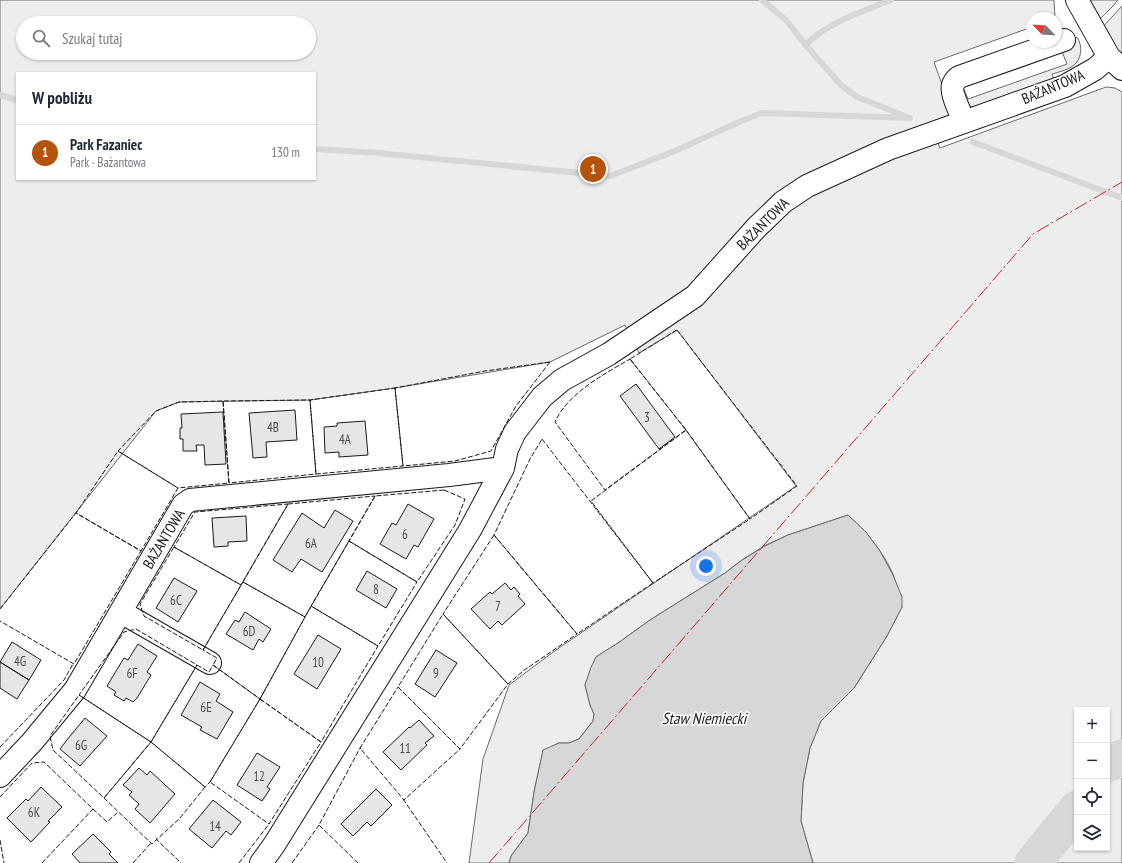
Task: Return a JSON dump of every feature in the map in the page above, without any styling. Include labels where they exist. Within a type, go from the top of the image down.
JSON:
[{"type":"street","points":[[1077,0],[1116,63]]},
{"type":"street","points":[[964,122],[952,90],[953,83],[959,77],[1064,40]]},
{"type":"street","name":"BAŻANTOWA","points":[[261,863],[274,845],[470,530],[503,468],[508,449],[515,432],[542,397],[562,380],[609,354],[695,296],[756,228],[783,202],[807,186],[888,150],[1065,86],[1095,69],[1116,63]]},
{"type":"street","name":"BAŻANTOWA","points":[[0,776],[32,742],[74,690],[183,505],[190,500],[449,475],[503,468]]},
{"type":"street","points":[[121,612],[210,663]]},
{"type":"shaded area","points":[[0,0],[1054,0],[1055,12],[1026,12],[1026,29],[934,62],[951,110],[937,141],[940,148],[1106,87],[1115,88],[1122,92],[1122,744],[1110,757],[1110,707],[1074,707],[1074,797],[1018,863],[813,863],[801,821],[803,783],[810,748],[821,721],[854,688],[887,636],[902,607],[894,578],[884,557],[868,535],[848,515],[788,535],[764,546],[596,657],[585,685],[594,714],[593,721],[579,739],[569,743],[559,743],[543,751],[534,792],[528,833],[511,856],[509,863],[469,863],[483,759],[509,685],[556,650],[796,486],[677,330],[639,353],[625,325],[550,362],[395,388],[310,400],[179,402],[156,411],[0,609]]},
{"type":"shaded area","points":[[1080,0],[1118,0],[1095,24]]},
{"type":"shaded area","points":[[1122,6],[1122,55],[1101,29]]},
{"type":"shaded area","points":[[1077,37],[1081,48],[1078,60],[1073,66],[1052,74],[1054,80],[976,108],[966,105],[963,87],[968,99],[1067,64],[1061,49],[1069,45]]},
{"type":"shaded area","points":[[1122,765],[1122,863],[1041,863],[1074,824],[1074,851],[1110,851],[1110,769]]},
{"type":"water","name":"Staw Niemiecki","points":[[848,515],[866,532],[880,551],[893,575],[902,597],[902,607],[887,636],[854,688],[821,721],[810,748],[803,783],[801,821],[813,863],[509,863],[511,856],[528,833],[534,792],[543,750],[559,743],[569,743],[579,739],[593,721],[594,714],[585,685],[596,657],[650,620],[765,546],[788,535]]},
{"type":"building","points":[[636,384],[675,437],[659,449],[620,396]]},
{"type":"building","points":[[295,410],[297,440],[266,442],[267,457],[253,458],[249,413]]},
{"type":"building","points":[[223,412],[226,464],[205,465],[204,445],[196,445],[197,451],[183,451],[183,439],[180,439],[180,428],[182,428],[181,414]]},
{"type":"building","points":[[365,421],[368,455],[339,457],[339,452],[325,453],[324,427],[337,426],[337,423]]},
{"type":"building","points":[[408,504],[434,519],[418,547],[414,545],[406,559],[380,544],[392,523],[396,525]]},
{"type":"building","points":[[335,510],[353,521],[322,572],[301,559],[292,572],[273,560],[302,513],[324,528]]},
{"type":"building","points":[[246,516],[247,541],[228,542],[228,546],[214,547],[212,518]]},
{"type":"building","points":[[367,571],[397,589],[386,608],[356,590]]},
{"type":"building","points":[[174,578],[197,591],[178,622],[156,608]]},
{"type":"building","points":[[505,583],[511,590],[514,587],[520,594],[518,596],[525,604],[502,625],[498,621],[490,629],[471,609],[490,592],[492,594]]},
{"type":"building","points":[[245,612],[271,629],[263,642],[259,639],[253,650],[226,634],[235,620],[239,622]]},
{"type":"building","points":[[318,635],[341,649],[317,689],[294,674]]},
{"type":"building","points":[[12,642],[41,660],[29,680],[0,662]]},
{"type":"building","points":[[138,644],[157,656],[147,672],[151,675],[137,698],[133,702],[126,698],[124,701],[114,695],[116,692],[107,686],[124,658],[128,660]]},
{"type":"building","points":[[436,650],[457,663],[435,697],[415,684]]},
{"type":"building","points":[[0,662],[29,680],[17,699],[0,688]]},
{"type":"building","points":[[200,682],[220,694],[216,701],[233,712],[217,739],[200,730],[202,727],[181,715]]},
{"type":"building","points":[[85,718],[107,736],[80,766],[60,749]]},
{"type":"building","points":[[419,720],[434,736],[425,743],[427,745],[401,770],[383,752],[409,727],[410,728]]},
{"type":"building","points":[[257,753],[280,767],[267,787],[270,789],[262,801],[237,785]]},
{"type":"building","points":[[139,768],[147,775],[150,771],[175,794],[150,823],[135,809],[139,804],[129,795],[132,792],[123,785]]},
{"type":"building","points":[[41,787],[62,807],[31,842],[7,818],[26,799],[28,801]]},
{"type":"building","points":[[376,789],[392,805],[371,826],[367,822],[353,836],[341,824]]},
{"type":"building","points":[[213,800],[241,822],[231,835],[226,831],[212,848],[189,829]]},
{"type":"building","points":[[93,834],[111,852],[109,854],[118,863],[80,863],[72,854]]},
{"type":"waterway","points":[[762,0],[786,20],[841,85],[857,97],[905,116]]},
{"type":"waterway","points":[[805,45],[814,37],[835,24],[857,13],[891,0]]},
{"type":"waterway","points":[[0,95],[16,100]]},
{"type":"waterway","points":[[316,149],[378,153],[610,176],[675,151],[762,113],[910,118]]},
{"type":"waterway","points":[[973,142],[1122,198]]},
{"type":"waterway","points":[[1110,763],[1122,758]]},
{"type":"waterway","points":[[1033,863],[1074,813]]},
{"type":"fence","points":[[677,330],[797,486],[750,519],[686,430],[630,359],[677,330]]},
{"type":"fence","points":[[630,359],[686,430],[605,490],[555,422],[568,402],[577,394],[598,378],[630,359]]},
{"type":"fence","points":[[550,362],[516,406],[491,451],[455,461],[403,466],[395,388],[485,371],[550,362]]},
{"type":"fence","points":[[395,388],[403,466],[316,474],[310,400],[395,388]]},
{"type":"fence","points":[[310,400],[316,474],[229,483],[223,401],[310,400]]},
{"type":"fence","points":[[223,401],[229,483],[178,488],[118,451],[156,411],[179,402],[223,401]]},
{"type":"fence","points":[[686,430],[750,519],[653,583],[591,501],[686,430]]},
{"type":"fence","points":[[542,439],[653,583],[577,634],[494,535],[530,459],[542,439]]},
{"type":"fence","points":[[118,451],[178,488],[141,551],[76,513],[118,451]]},
{"type":"fence","points":[[444,490],[465,499],[455,525],[417,582],[349,541],[375,496],[444,490]]},
{"type":"fence","points":[[375,496],[305,617],[243,582],[288,504],[375,496]]},
{"type":"fence","points":[[288,504],[241,585],[174,547],[195,512],[288,504]]},
{"type":"fence","points":[[0,609],[76,513],[141,551],[74,664],[0,621]]},
{"type":"fence","points":[[494,535],[577,634],[523,671],[508,684],[443,614],[494,535]]},
{"type":"fence","points":[[349,541],[417,582],[378,646],[311,606],[349,541]]},
{"type":"fence","points":[[174,547],[241,585],[203,650],[144,616],[140,604],[174,547]]},
{"type":"fence","points":[[243,582],[305,617],[260,699],[213,665],[217,658],[203,650],[243,582]]},
{"type":"fence","points":[[311,606],[378,646],[321,742],[260,699],[311,606]]},
{"type":"fence","points":[[443,614],[508,684],[460,749],[398,687],[443,614]]},
{"type":"fence","points":[[136,629],[197,665],[151,742],[79,695],[124,632],[136,629]]},
{"type":"fence","points":[[0,747],[64,680],[73,664]]},
{"type":"fence","points":[[197,665],[209,672],[213,665],[260,699],[210,782],[205,787],[151,742],[197,665]]},
{"type":"fence","points":[[398,687],[460,749],[404,800],[360,748],[398,687]]},
{"type":"fence","points":[[79,695],[151,742],[104,798],[53,750],[50,736],[79,695]]},
{"type":"fence","points":[[260,699],[321,742],[269,824],[210,782],[260,699]]},
{"type":"fence","points":[[151,742],[205,787],[180,818],[152,844],[104,798],[151,742]]},
{"type":"fence","points":[[358,863],[319,825],[360,748],[361,749]]},
{"type":"fence","points":[[0,797],[32,763],[44,762],[93,809],[42,863]]},
{"type":"fence","points":[[403,799],[447,863]]},
{"type":"fence","points":[[93,809],[107,822],[118,812]]},
{"type":"fence","points":[[239,863],[269,824]]},
{"type":"fence","points":[[292,863],[319,825],[320,826]]},
{"type":"fence","points":[[157,839],[181,863]]},
{"type":"fence","points":[[0,840],[4,863]]},
{"type":"fence","points":[[133,863],[151,843]]},
{"type":"power","points":[[489,863],[1033,234],[1122,182]]},
{"type":"place","name":"Park Fazaniec","points":[[593,169]]}]
